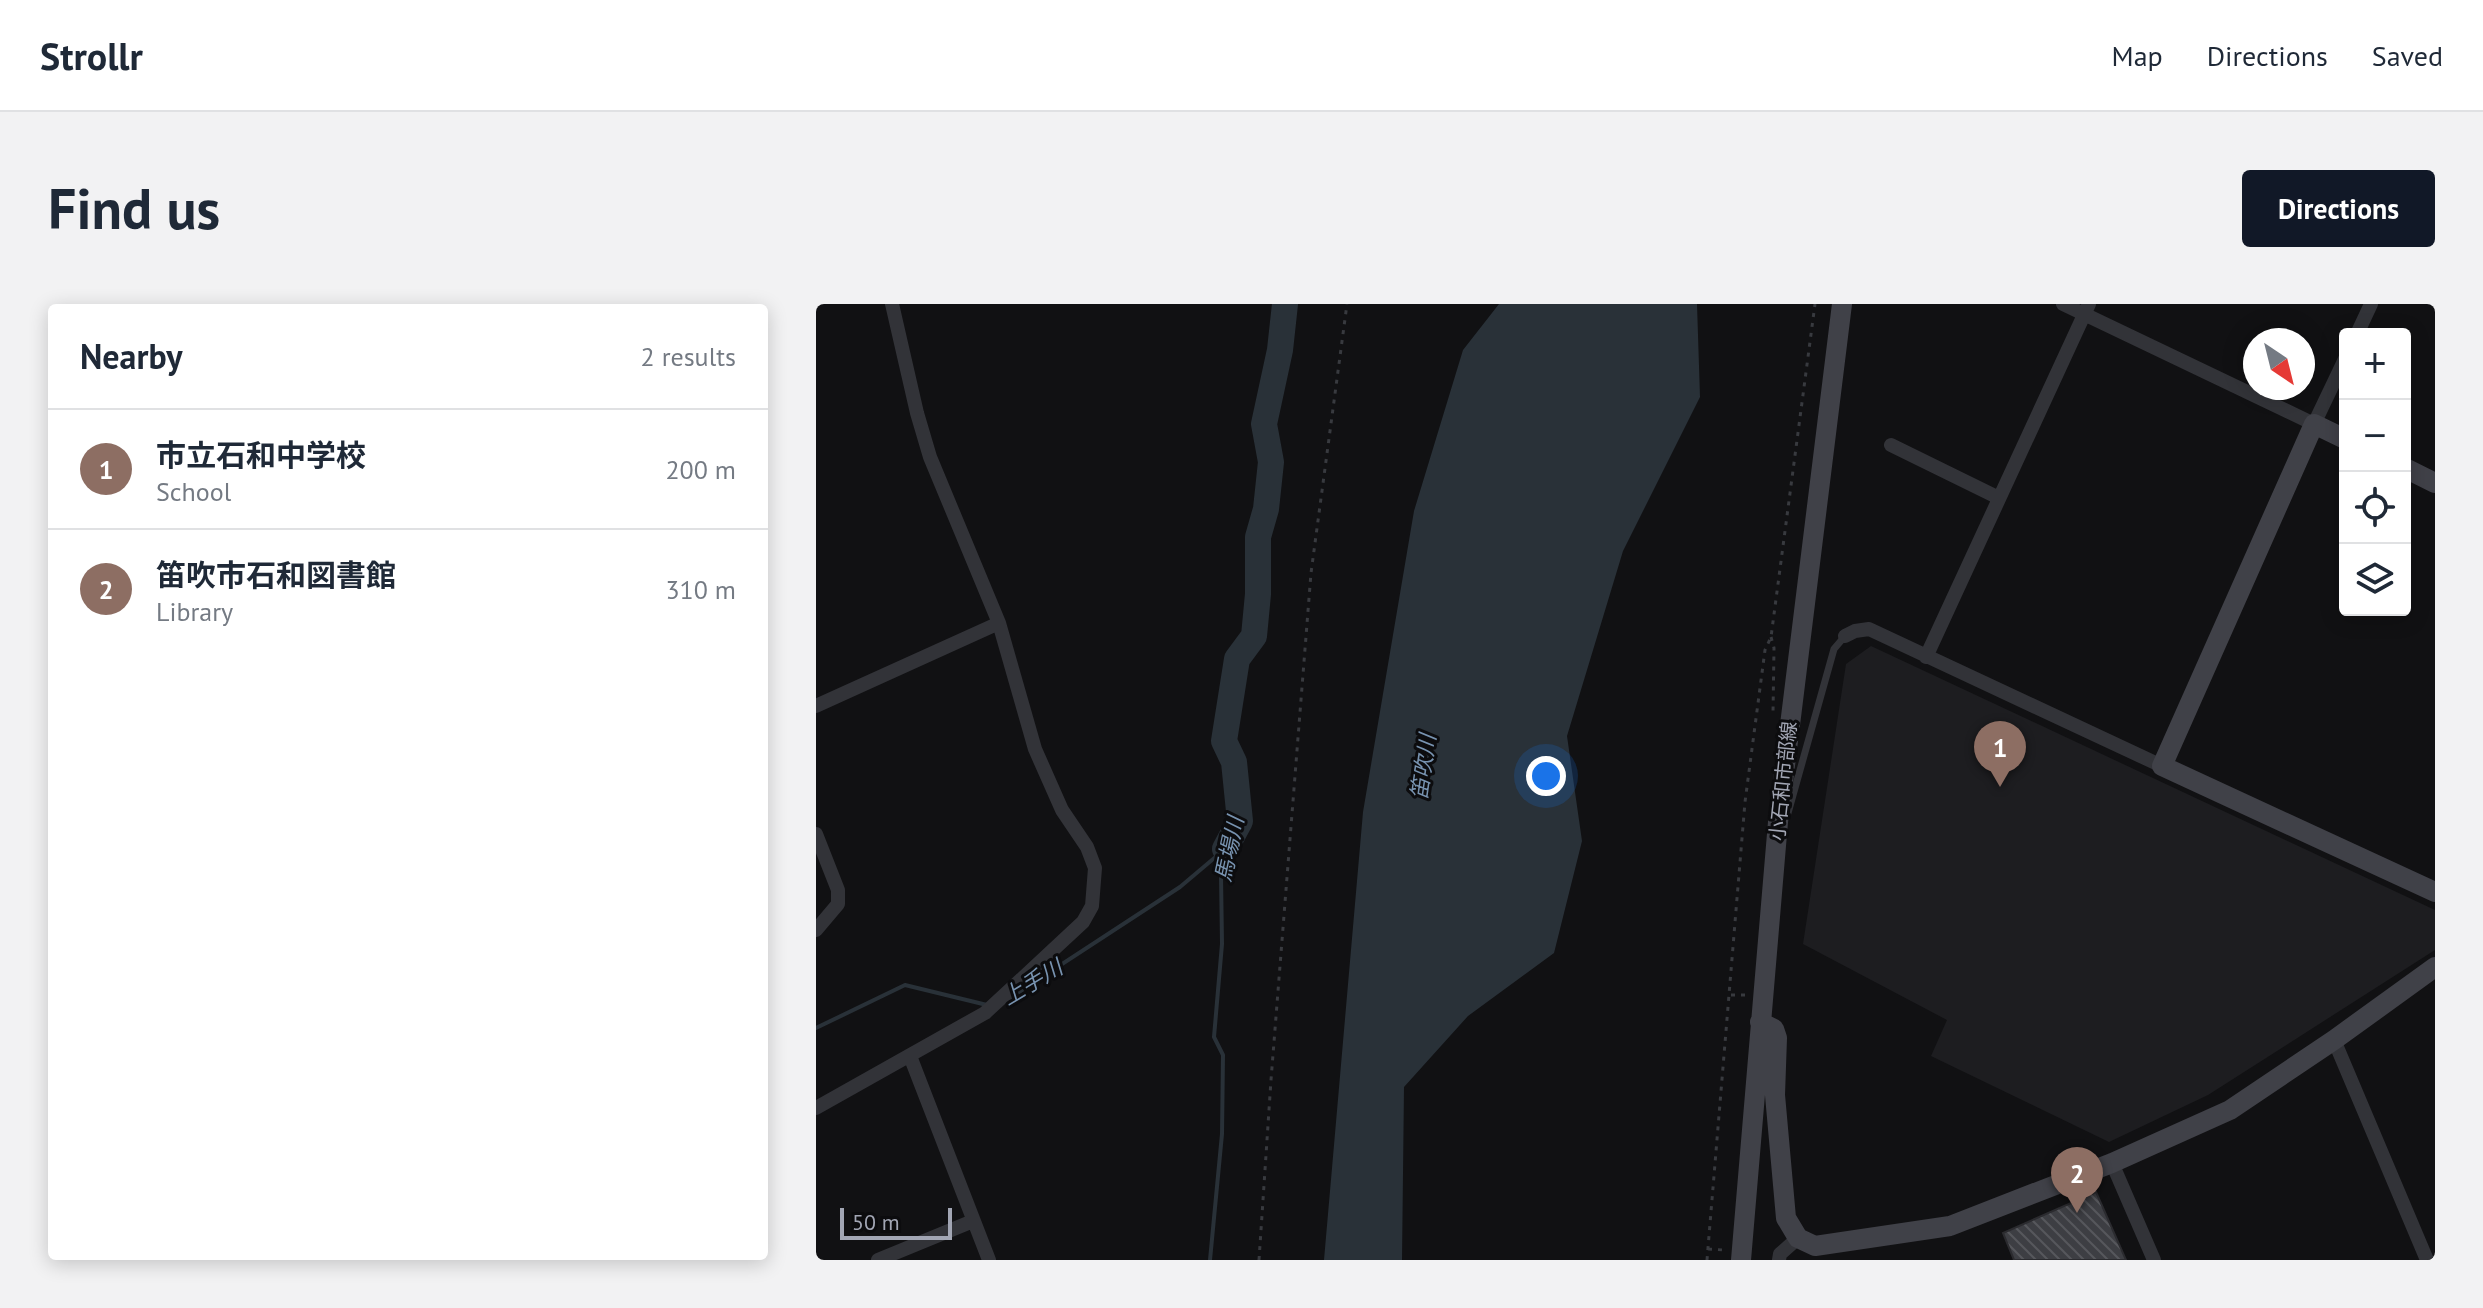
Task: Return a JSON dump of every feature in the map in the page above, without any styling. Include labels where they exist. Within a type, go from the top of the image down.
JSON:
[{"type":"street","points":[[816,1108],[985,1013],[1083,922],[1092,906],[1095,868],[1087,847],[1046,780],[999,623],[930,457],[892,304]]},
{"type":"street","name":"小石和市部線","points":[[1734,1255],[1778,822],[1842,304]]},
{"type":"street","points":[[2063,304],[2087,309],[2339,436]]},
{"type":"street","points":[[2360,328],[2371,304]]},
{"type":"street","points":[[1926,657],[2087,309]]},
{"type":"street","points":[[2162,766],[2339,372]]},
{"type":"street","points":[[1891,445],[1999,498]]},
{"type":"street","points":[[2411,471],[2435,483]]},
{"type":"street","points":[[816,706],[999,623]]},
{"type":"street","points":[[1845,636],[1869,629],[2435,892]]},
{"type":"street","points":[[816,834],[838,890],[838,904],[816,930]]},
{"type":"street","points":[[1760,1022],[1774,1029],[1777,1038],[1775,1095],[1786,1218],[1798,1238],[1815,1246],[1950,1226],[2112,1163],[2230,1110],[2435,967]]},
{"type":"street","points":[[2334,1040],[2427,1260]]},
{"type":"street","points":[[910,1056],[989,1260]]},
{"type":"street","points":[[2112,1163],[2154,1260]]},
{"type":"street","points":[[878,1260],[973,1221]]},
{"type":"street","points":[[1779,1260],[1780,1254],[1798,1238]]},
{"type":"lane","points":[[1778,822],[1789,812],[1834,649],[1845,636]]},
{"type":"path","points":[[1259,1260],[1311,573],[1347,304]]},
{"type":"path","points":[[1707,1260],[1745,802],[1765,650],[1771,637],[1815,304]]},
{"type":"path","points":[[1731,995],[1753,995]]},
{"type":"path","points":[[1708,1249],[1734,1255]]},
{"type":"shaded area","points":[[1871,646],[2435,910],[2435,950],[2208,1095],[2109,1142],[1931,1056],[1947,1020],[1803,944],[1846,664]]},
{"type":"water","name":"笛吹川","points":[[1499,304],[1697,304],[1700,397],[1623,551],[1567,736],[1582,841],[1554,953],[1468,1016],[1404,1087],[1402,1260],[1324,1260],[1363,812],[1414,511],[1463,350]]},
{"type":"building","points":[[2096,1192],[2126,1260],[2014,1260],[2003,1233]]},
{"type":"waterway","name":"馬場川","points":[[1225,849],[1240,821],[1234,762],[1224,741],[1237,659],[1254,636],[1258,537],[1266,509],[1271,462],[1264,424],[1280,350],[1285,304]]},
{"type":"waterway","name":"上手川","points":[[1010,998],[1180,887],[1225,849]]},
{"type":"waterway","name":"馬場川","points":[[1210,1260],[1222,1134],[1223,1055],[1214,1037],[1222,944],[1221,875],[1225,850]]},
{"type":"waterway","name":"上手川","points":[[816,1028],[905,985],[987,1005]]},
{"type":"place","name":"市立石和中学校","points":[[2000,787]]},
{"type":"place","name":"笛吹市石和図書館","points":[[2077,1213]]}]
